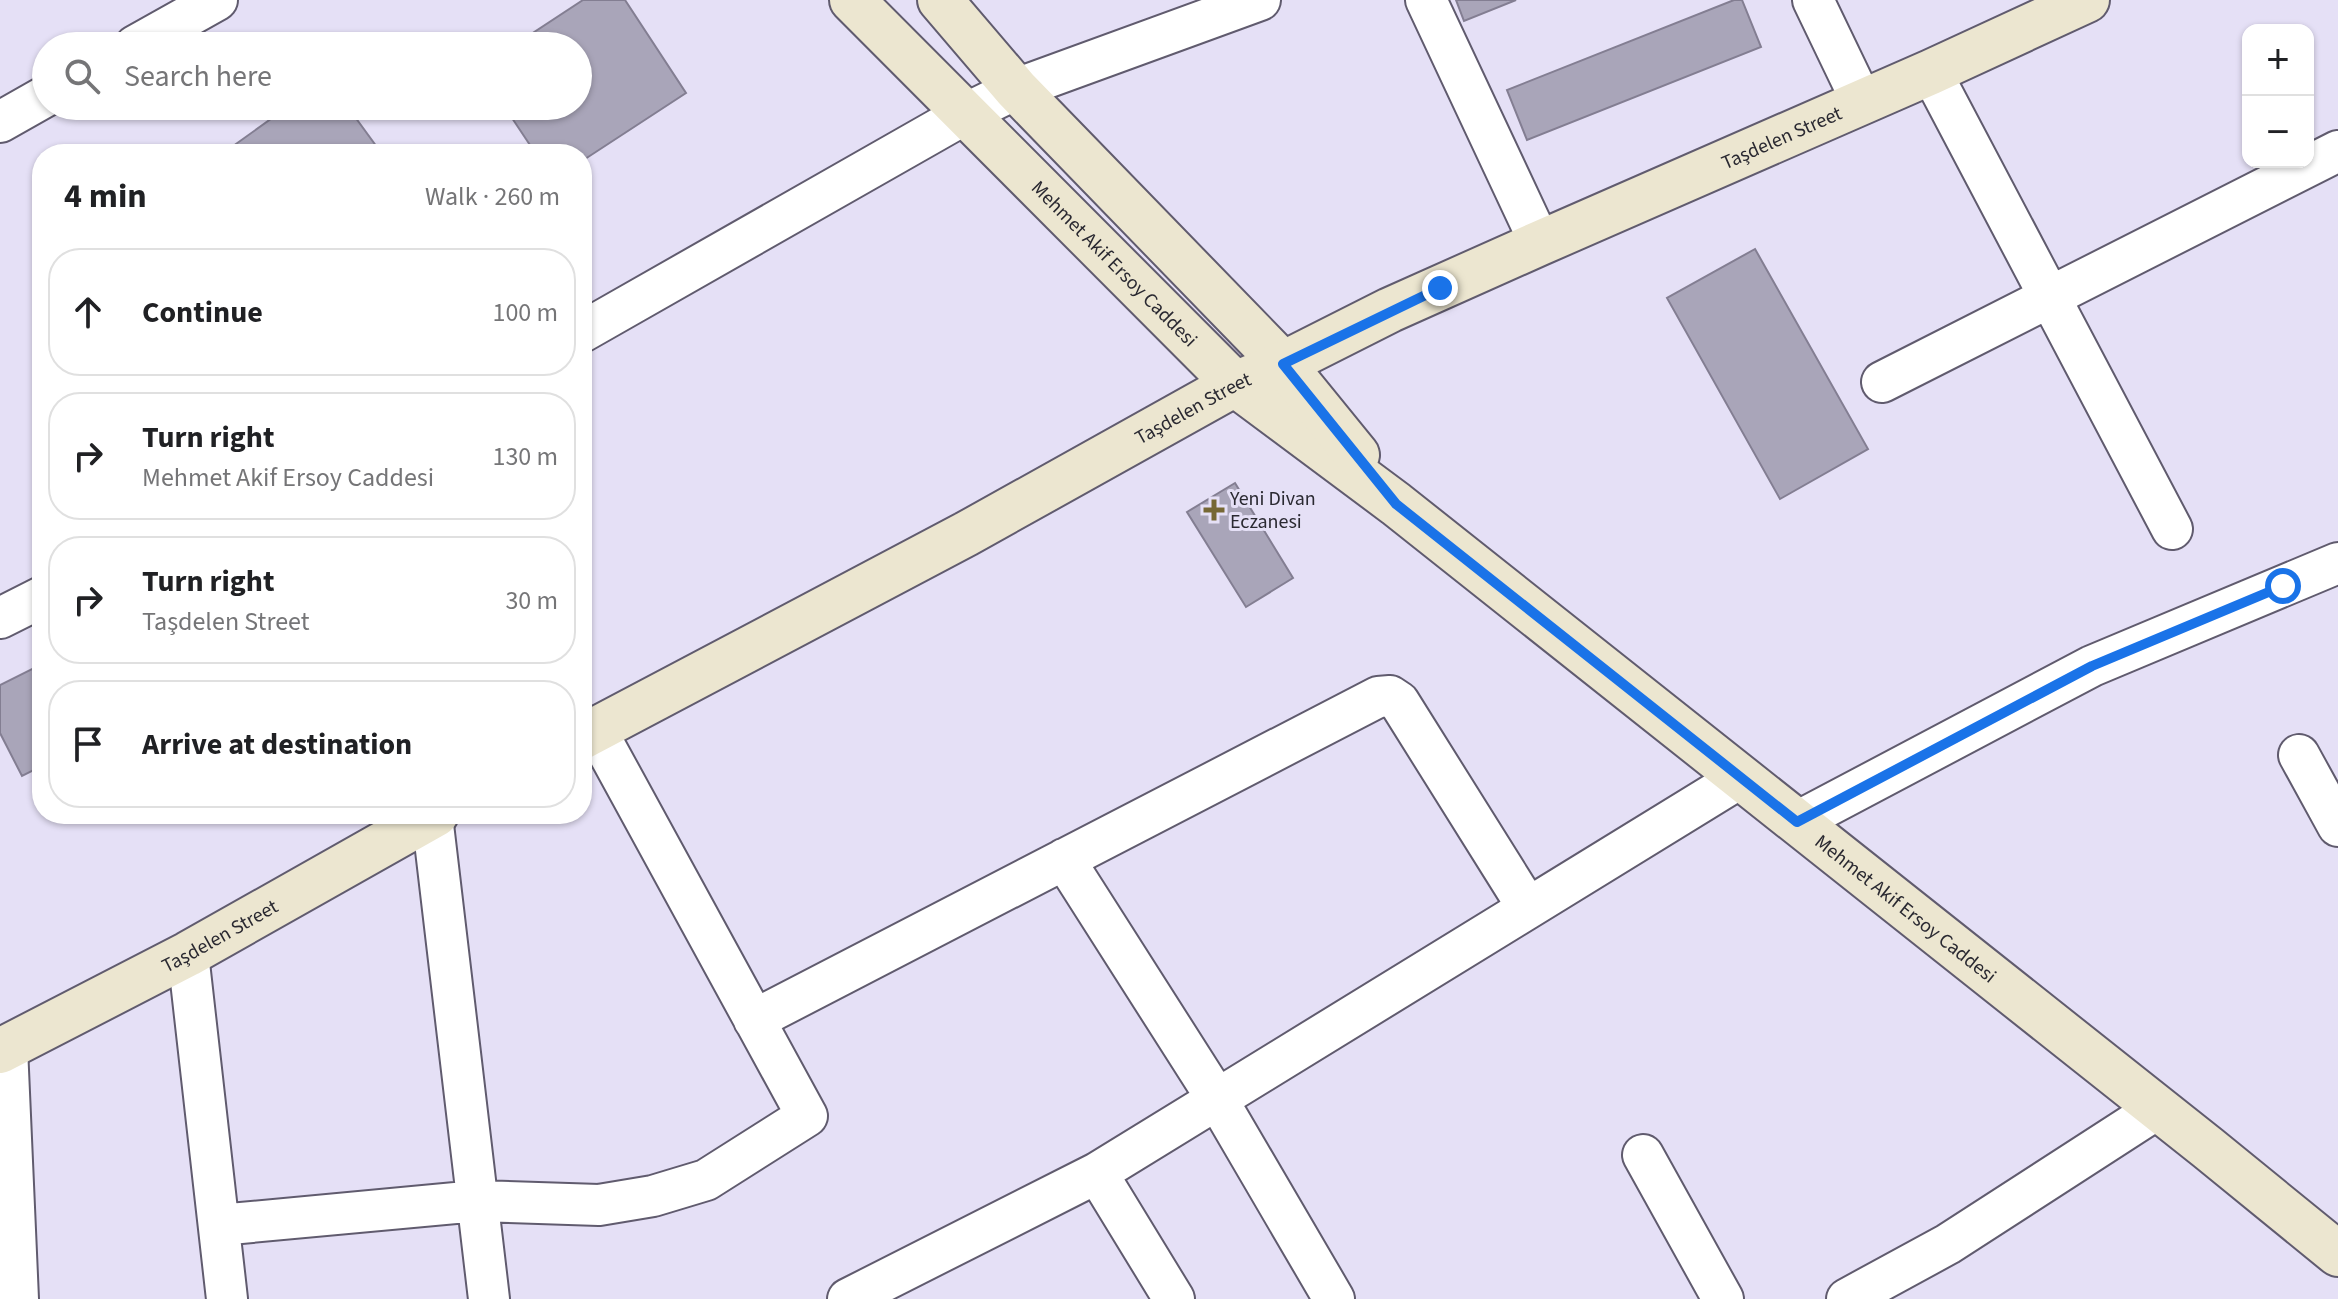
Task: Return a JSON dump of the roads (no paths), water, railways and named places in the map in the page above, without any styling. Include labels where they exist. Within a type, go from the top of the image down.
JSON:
[{"type":"main road","name":"Mehmet Akif Ersoy Caddesi","points":[[852,0],[1235,384],[1396,504],[2338,1254]]},
{"type":"main road","name":"Mehmet Akif Ersoy Caddesi","points":[[940,0],[1016,89],[1283,364],[1396,504]]},
{"type":"main road","name":"Taşdelen Street","points":[[592,731],[966,534],[1235,384],[1283,364],[1390,310],[2087,0]]},
{"type":"main road","name":"Taşdelen Street","points":[[4,1049],[188,954],[418,824]]},
{"type":"street","points":[[160,32],[217,0]]},
{"type":"street","points":[[592,326],[965,114],[1016,89],[1260,0]]},
{"type":"street","points":[[1426,0],[1540,243]]},
{"type":"street","points":[[1813,0],[1862,102]]},
{"type":"street","points":[[1931,72],[2172,529]]},
{"type":"street","points":[[0,122],[32,104]]},
{"type":"street","points":[[1882,382],[2338,151]]},
{"type":"street","points":[[1797,822],[2092,666],[2338,563]]},
{"type":"street","points":[[0,618],[32,602]]},
{"type":"street","points":[[754,1020],[1378,697],[1390,696],[1399,702],[1528,908]]},
{"type":"street","points":[[219,1225],[477,1201],[599,1205],[653,1196],[706,1180],[807,1116],[592,738]]},
{"type":"street","points":[[2299,755],[2338,826]]},
{"type":"street","points":[[848,1299],[1097,1173],[1740,778]]},
{"type":"street","points":[[435,824],[489,1299]]},
{"type":"street","points":[[1064,859],[1217,1099],[1334,1299]]},
{"type":"street","points":[[188,954],[227,1299]]},
{"type":"street","points":[[4,1049],[18,1299]]},
{"type":"street","points":[[1847,1299],[1948,1244],[2157,1109]]},
{"type":"street","points":[[1643,1155],[1723,1299]]},
{"type":"street","points":[[1097,1173],[1174,1299]]},
{"type":"place","name":"Yeni Divan Eczanesi","points":[[1214,510]]}]
